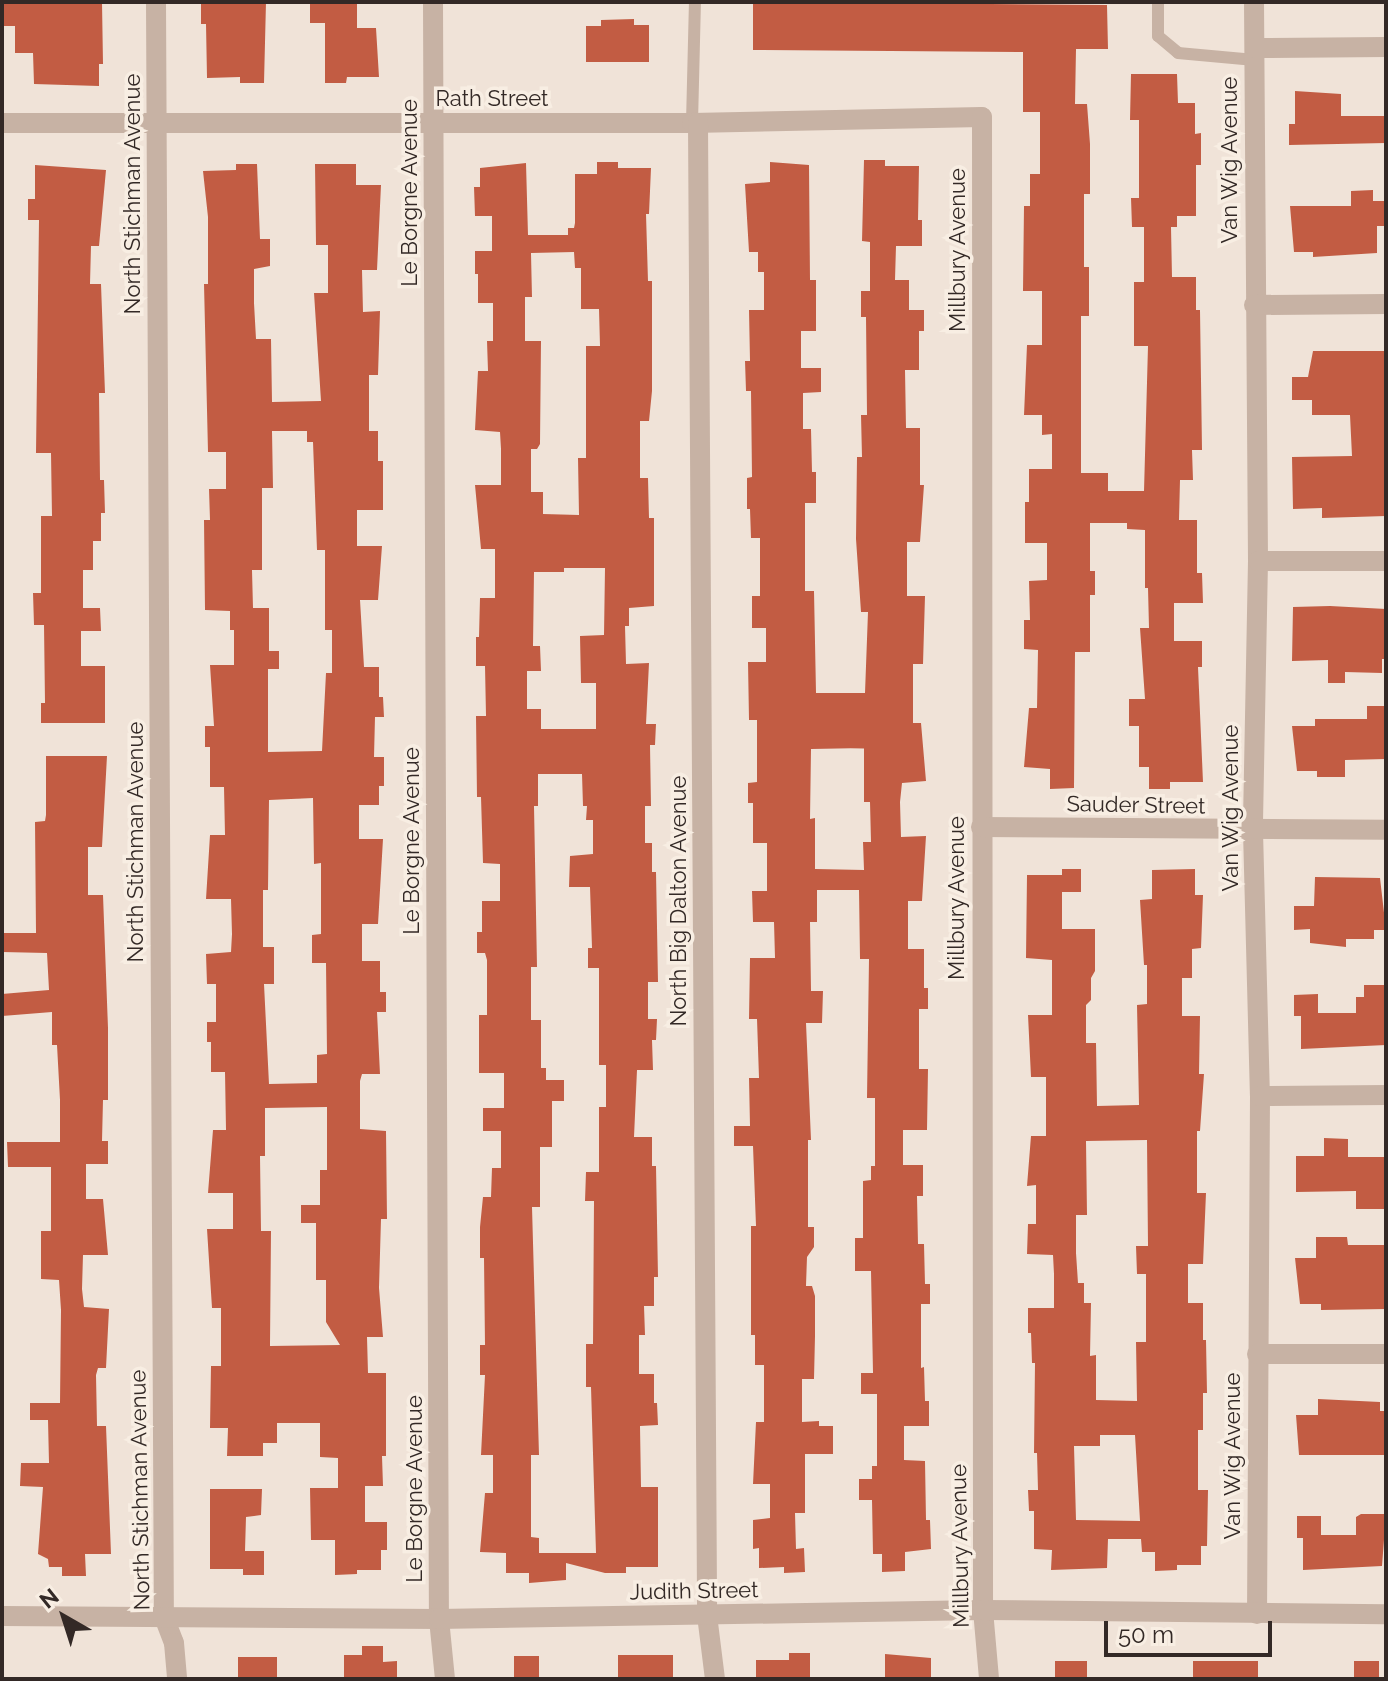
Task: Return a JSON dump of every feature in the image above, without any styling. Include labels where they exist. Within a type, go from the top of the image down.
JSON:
[{"type":"street","name":"North Stichman Avenue","points":[[156,2],[164,1617],[174,1643],[177,1679]]},
{"type":"street","name":"Le Borgne Avenue","points":[[433,2],[439,1619],[445,1679]]},
{"type":"street","name":"Van Wig Avenue","points":[[1254,2],[1258,561],[1253,831],[1260,1096],[1257,1614]]},
{"type":"street","points":[[1255,54],[1386,47]]},
{"type":"street","name":"Rath Street","points":[[2,123],[695,123],[982,117]]},
{"type":"street","name":"Millbury Avenue","points":[[982,117],[983,1610],[989,1679]]},
{"type":"street","name":"North Big Dalton Avenue","points":[[695,123],[707,1615],[715,1679]]},
{"type":"street","points":[[1254,305],[1386,304]]},
{"type":"street","points":[[1258,561],[1386,561]]},
{"type":"street","name":"Sauder Street","points":[[981,827],[1386,830]]},
{"type":"street","points":[[1260,1096],[1386,1095]]},
{"type":"street","points":[[1257,1354],[1386,1354]]},
{"type":"street","name":"Judith Street","points":[[2,1616],[439,1619],[983,1610],[1386,1614]]},
{"type":"lane","points":[[695,2],[695,123]]},
{"type":"lane","points":[[1158,2],[1158,36],[1178,53],[1255,54]]},
{"type":"building","points":[[102,2],[103,64],[99,64],[99,86],[34,84],[33,53],[15,53],[15,26],[2,26],[2,4]]},
{"type":"building","points":[[201,2],[266,2],[264,83],[240,83],[240,77],[207,78],[206,24],[201,24]]},
{"type":"building","points":[[310,2],[357,2],[357,28],[376,28],[379,77],[347,77],[346,83],[325,83],[325,23],[310,23]]},
{"type":"building","points":[[753,2],[1107,5],[1108,49],[1076,49],[1075,104],[1087,104],[1090,144],[1090,194],[1084,194],[1084,267],[1089,267],[1089,316],[1081,316],[1081,473],[1108,473],[1108,491],[1144,491],[1148,346],[1134,346],[1134,282],[1144,282],[1144,227],[1132,227],[1131,198],[1139,198],[1139,120],[1130,120],[1131,74],[1177,74],[1178,103],[1195,103],[1195,134],[1201,133],[1201,165],[1196,165],[1196,216],[1177,216],[1177,227],[1171,227],[1172,277],[1196,277],[1196,310],[1200,310],[1202,450],[1192,450],[1193,480],[1180,480],[1179,520],[1197,520],[1197,573],[1202,573],[1203,603],[1174,603],[1174,641],[1202,641],[1202,667],[1198,667],[1203,782],[1170,782],[1170,789],[1149,789],[1149,767],[1139,767],[1139,726],[1129,726],[1129,699],[1145,699],[1140,628],[1149,628],[1148,588],[1145,588],[1145,530],[1127,529],[1127,523],[1090,523],[1090,571],[1095,571],[1095,595],[1090,595],[1090,652],[1075,652],[1074,788],[1050,789],[1050,769],[1024,767],[1029,708],[1037,708],[1038,650],[1024,649],[1024,620],[1030,620],[1029,581],[1047,580],[1047,543],[1025,543],[1025,502],[1029,502],[1029,469],[1052,469],[1052,434],[1042,435],[1042,415],[1024,415],[1027,345],[1042,345],[1042,291],[1023,291],[1024,206],[1030,206],[1030,174],[1040,174],[1040,112],[1023,112],[1023,52],[753,50]]},
{"type":"building","points":[[634,19],[634,25],[649,25],[649,62],[586,62],[586,26],[601,26],[601,20]]},
{"type":"building","points":[[1295,91],[1341,94],[1341,116],[1386,116],[1386,143],[1289,145],[1289,124],[1295,124]]},
{"type":"building","points":[[864,160],[885,160],[885,166],[919,166],[918,220],[922,220],[922,246],[896,246],[895,280],[909,280],[909,310],[924,310],[924,331],[919,331],[919,370],[905,370],[906,428],[920,428],[920,485],[924,485],[920,542],[907,542],[907,596],[925,596],[923,664],[913,664],[913,723],[921,723],[926,781],[902,783],[900,802],[901,837],[926,836],[922,901],[908,901],[908,949],[924,949],[924,988],[928,988],[928,1009],[919,1009],[919,1069],[928,1069],[927,1130],[903,1130],[903,1165],[923,1165],[923,1196],[917,1196],[918,1244],[924,1244],[925,1284],[930,1284],[930,1304],[921,1304],[921,1368],[924,1367],[925,1401],[929,1401],[929,1426],[904,1426],[904,1460],[925,1461],[926,1520],[930,1520],[931,1549],[905,1552],[905,1571],[882,1572],[882,1554],[873,1554],[872,1500],[859,1500],[859,1479],[872,1479],[872,1466],[877,1466],[877,1394],[861,1394],[861,1373],[873,1373],[871,1271],[855,1271],[855,1238],[863,1238],[863,1181],[871,1180],[871,1166],[875,1166],[875,1098],[867,1098],[869,959],[860,959],[859,890],[817,890],[817,922],[810,922],[811,991],[823,991],[822,1023],[806,1023],[811,1140],[808,1140],[808,1227],[814,1227],[814,1247],[807,1257],[806,1286],[812,1286],[815,1296],[814,1379],[802,1379],[802,1422],[819,1421],[819,1426],[833,1426],[833,1454],[805,1454],[805,1513],[795,1513],[796,1549],[804,1548],[805,1572],[784,1573],[784,1567],[759,1568],[759,1548],[753,1549],[753,1520],[770,1518],[770,1484],[753,1484],[756,1422],[764,1422],[764,1365],[755,1365],[755,1335],[751,1335],[751,1226],[756,1226],[753,1146],[734,1146],[734,1126],[750,1126],[749,1078],[759,1078],[757,1019],[749,1019],[750,958],[775,958],[774,922],[753,922],[752,891],[767,891],[767,843],[753,843],[753,803],[748,803],[748,783],[757,782],[757,720],[749,720],[748,662],[766,662],[766,628],[752,628],[752,596],[760,596],[760,538],[751,538],[750,509],[747,509],[747,478],[752,477],[751,391],[746,391],[745,361],[750,361],[749,310],[764,310],[764,272],[758,272],[758,252],[749,252],[745,184],[770,182],[770,162],[809,165],[810,280],[816,280],[816,331],[801,331],[801,368],[821,368],[821,392],[803,393],[803,429],[811,429],[812,472],[816,472],[816,503],[805,503],[805,591],[814,591],[816,693],[865,693],[868,612],[861,612],[856,539],[857,457],[862,457],[861,415],[867,415],[866,317],[861,317],[861,291],[870,291],[870,242],[862,241]],"holes":[[[864,748],[864,802],[870,802],[871,842],[863,842],[864,870],[815,869],[815,818],[810,819],[811,749]]]},
{"type":"building","points":[[597,162],[618,162],[618,168],[651,168],[649,214],[646,214],[648,281],[652,281],[652,391],[649,421],[640,421],[640,478],[648,478],[649,518],[654,518],[654,606],[629,608],[629,626],[625,626],[626,664],[649,663],[646,724],[656,724],[655,745],[650,745],[651,806],[645,806],[645,843],[652,843],[652,872],[656,872],[658,982],[648,982],[648,1019],[657,1019],[656,1040],[652,1040],[653,1070],[637,1070],[634,1137],[652,1137],[652,1166],[656,1166],[658,1277],[654,1277],[654,1306],[644,1306],[645,1335],[639,1335],[639,1374],[654,1374],[654,1403],[657,1403],[658,1425],[640,1426],[641,1487],[658,1487],[658,1567],[626,1567],[626,1573],[605,1573],[566,1563],[566,1580],[529,1583],[529,1573],[506,1573],[506,1553],[480,1552],[485,1493],[493,1493],[493,1455],[481,1455],[485,1375],[480,1375],[480,1345],[485,1345],[484,1258],[480,1258],[480,1227],[483,1197],[491,1197],[492,1168],[501,1168],[501,1131],[483,1131],[483,1108],[504,1108],[504,1073],[479,1073],[479,1015],[487,1015],[487,960],[485,953],[477,953],[477,932],[482,932],[482,901],[500,901],[500,864],[483,863],[481,797],[477,797],[476,716],[486,716],[485,666],[476,666],[476,637],[479,637],[480,598],[495,598],[495,549],[481,549],[475,485],[501,485],[501,449],[500,432],[475,430],[478,371],[488,371],[487,341],[493,341],[493,303],[478,303],[475,251],[492,251],[492,216],[475,216],[474,187],[480,187],[480,168],[526,163],[528,235],[568,235],[568,228],[574,228],[575,223],[575,174],[597,174]],"holes":[[[574,252],[575,268],[581,268],[581,309],[599,309],[600,346],[586,346],[586,458],[578,458],[579,515],[543,514],[543,492],[531,492],[531,449],[537,449],[540,444],[541,341],[525,341],[525,297],[532,297],[531,253]],[[564,568],[605,568],[604,635],[580,636],[581,683],[596,683],[596,729],[541,729],[541,709],[527,709],[527,671],[541,671],[540,646],[533,646],[534,572],[564,572]],[[538,774],[582,774],[586,820],[593,820],[593,854],[570,856],[569,887],[590,887],[592,948],[588,948],[588,968],[599,968],[599,1065],[606,1065],[606,1107],[599,1107],[599,1172],[586,1172],[585,1201],[594,1201],[593,1344],[586,1344],[586,1387],[591,1387],[596,1553],[539,1553],[539,1538],[531,1537],[531,1455],[539,1455],[532,1207],[540,1207],[540,1147],[552,1147],[552,1101],[564,1101],[564,1080],[546,1080],[546,1068],[541,1068],[541,1020],[531,1020],[531,967],[537,967],[534,806],[538,806]]]},
{"type":"building","points":[[236,164],[257,164],[260,239],[270,239],[270,266],[254,269],[254,303],[256,339],[271,339],[272,402],[321,401],[314,293],[328,293],[328,245],[316,245],[315,164],[356,164],[356,185],[381,185],[377,270],[362,270],[363,312],[380,311],[378,375],[369,375],[369,431],[378,431],[378,461],[383,461],[383,510],[357,510],[357,546],[382,546],[378,600],[360,600],[364,667],[379,667],[379,697],[383,697],[384,717],[375,717],[374,757],[384,757],[384,786],[379,786],[379,805],[359,805],[359,839],[383,839],[378,924],[362,924],[362,961],[380,961],[380,992],[386,992],[386,1012],[377,1012],[380,1074],[362,1074],[360,1081],[360,1129],[386,1131],[387,1219],[381,1219],[379,1288],[383,1337],[367,1337],[368,1373],[386,1373],[386,1456],[382,1456],[383,1486],[365,1486],[365,1522],[387,1522],[387,1550],[381,1550],[381,1570],[357,1570],[357,1574],[335,1575],[335,1540],[311,1540],[310,1488],[338,1488],[338,1458],[320,1457],[320,1423],[277,1423],[277,1443],[263,1443],[263,1456],[227,1456],[228,1428],[210,1428],[211,1366],[221,1366],[221,1308],[212,1308],[207,1229],[233,1229],[233,1193],[208,1193],[213,1130],[226,1130],[225,1072],[211,1072],[211,1042],[207,1042],[207,1022],[216,1022],[216,984],[207,984],[206,954],[231,952],[232,934],[231,899],[206,899],[210,835],[225,835],[224,787],[210,787],[210,747],[205,747],[205,726],[214,726],[210,665],[234,665],[234,630],[230,630],[230,611],[205,610],[204,520],[210,520],[209,489],[226,489],[226,452],[208,452],[204,284],[208,284],[208,217],[203,171],[236,170]],"holes":[[[272,431],[307,431],[307,442],[313,442],[317,550],[325,550],[325,630],[332,630],[332,673],[326,673],[322,751],[268,752],[268,669],[279,669],[279,651],[269,651],[269,608],[253,608],[252,570],[262,570],[262,488],[273,488]],[[313,798],[314,864],[321,863],[321,934],[312,935],[312,963],[326,963],[327,1054],[317,1055],[317,1083],[269,1084],[264,984],[274,984],[274,947],[263,947],[263,890],[268,890],[269,800]],[[327,1107],[327,1170],[320,1170],[320,1205],[301,1205],[301,1223],[316,1223],[316,1280],[326,1280],[326,1322],[340,1345],[270,1346],[271,1231],[261,1231],[260,1156],[265,1156],[265,1108]]]},
{"type":"building","points":[[35,165],[106,170],[99,246],[91,246],[90,284],[101,284],[105,393],[99,393],[100,480],[104,480],[105,513],[101,513],[101,541],[93,541],[93,570],[83,570],[83,608],[100,608],[101,631],[81,631],[81,666],[105,666],[105,723],[41,723],[41,703],[45,703],[44,625],[34,625],[33,593],[41,593],[41,516],[52,516],[51,453],[36,453],[39,220],[28,220],[28,199],[35,199]]},
{"type":"building","points":[[1373,190],[1373,201],[1386,201],[1386,226],[1377,226],[1377,253],[1313,257],[1313,252],[1294,252],[1290,206],[1351,206],[1351,191]]},
{"type":"building","points":[[1313,351],[1386,351],[1386,516],[1322,518],[1322,508],[1293,509],[1292,457],[1352,456],[1350,415],[1312,415],[1312,400],[1292,400],[1292,377],[1308,377]]},
{"type":"building","points":[[1293,607],[1386,609],[1386,659],[1382,659],[1382,673],[1345,672],[1345,683],[1328,683],[1328,660],[1292,661]]},
{"type":"building","points":[[1367,706],[1386,706],[1386,759],[1345,760],[1345,777],[1317,777],[1317,771],[1297,771],[1292,726],[1315,726],[1315,719],[1367,719]]},
{"type":"building","points":[[46,756],[107,756],[102,847],[88,847],[88,895],[103,895],[108,1100],[103,1100],[102,1141],[108,1141],[108,1164],[86,1164],[86,1199],[103,1199],[108,1255],[83,1255],[82,1289],[84,1307],[109,1309],[106,1368],[98,1368],[96,1375],[97,1426],[106,1426],[111,1554],[85,1554],[86,1576],[62,1576],[62,1567],[49,1567],[48,1559],[38,1554],[43,1487],[20,1486],[21,1463],[49,1463],[48,1420],[30,1420],[30,1403],[60,1403],[61,1310],[59,1280],[41,1279],[41,1231],[51,1231],[51,1167],[8,1167],[7,1142],[60,1142],[60,1100],[57,1045],[52,1045],[52,1012],[2,1016],[2,994],[49,990],[47,953],[2,952],[2,933],[36,933],[35,822],[45,821],[46,815]]},
{"type":"building","points":[[1062,869],[1081,869],[1081,892],[1062,892],[1062,929],[1095,929],[1095,971],[1091,978],[1091,1000],[1086,1005],[1086,1043],[1096,1043],[1097,1106],[1139,1105],[1137,1005],[1147,1004],[1147,965],[1144,965],[1140,900],[1152,899],[1152,870],[1195,869],[1195,895],[1203,895],[1201,948],[1192,949],[1192,978],[1182,978],[1182,1016],[1200,1016],[1199,1074],[1204,1074],[1200,1131],[1197,1131],[1197,1193],[1206,1193],[1203,1264],[1188,1264],[1188,1303],[1203,1303],[1203,1340],[1206,1340],[1207,1393],[1203,1393],[1203,1430],[1198,1430],[1198,1490],[1208,1490],[1207,1546],[1201,1546],[1201,1565],[1177,1565],[1177,1570],[1155,1571],[1155,1552],[1142,1552],[1141,1539],[1108,1539],[1107,1568],[1051,1570],[1052,1550],[1034,1549],[1034,1511],[1029,1511],[1028,1490],[1038,1490],[1037,1453],[1034,1453],[1035,1363],[1032,1363],[1031,1333],[1028,1333],[1028,1308],[1054,1308],[1054,1274],[1053,1255],[1027,1254],[1028,1224],[1036,1224],[1036,1185],[1027,1186],[1031,1136],[1046,1136],[1046,1077],[1031,1077],[1028,1015],[1052,1015],[1052,960],[1026,958],[1027,875],[1062,875]],"holes":[[[1147,1140],[1148,1246],[1136,1246],[1137,1274],[1146,1274],[1146,1342],[1136,1342],[1137,1401],[1096,1400],[1096,1355],[1090,1356],[1091,1303],[1084,1303],[1084,1283],[1078,1283],[1076,1253],[1076,1215],[1087,1215],[1086,1141]],[[1100,1435],[1135,1435],[1140,1521],[1076,1520],[1074,1446],[1100,1446]]]},
{"type":"building","points":[[1315,877],[1380,878],[1386,930],[1374,930],[1374,939],[1346,939],[1346,947],[1310,943],[1310,929],[1294,930],[1294,906],[1314,906]]},
{"type":"building","points":[[1364,985],[1386,985],[1386,1045],[1301,1049],[1301,1016],[1294,1016],[1294,995],[1318,994],[1318,1013],[1356,1013],[1356,997],[1364,997]]},
{"type":"building","points":[[1324,1138],[1348,1139],[1348,1157],[1386,1157],[1386,1209],[1356,1209],[1356,1191],[1296,1192],[1296,1156],[1324,1156]]},
{"type":"building","points":[[1316,1237],[1347,1237],[1348,1245],[1386,1245],[1386,1309],[1321,1310],[1321,1304],[1300,1304],[1295,1258],[1316,1258]]},
{"type":"building","points":[[1318,1399],[1380,1402],[1380,1411],[1386,1411],[1386,1455],[1299,1455],[1296,1415],[1318,1415]]},
{"type":"building","points":[[210,1489],[262,1489],[261,1515],[246,1517],[245,1551],[264,1551],[264,1575],[243,1575],[243,1569],[210,1569]]},
{"type":"building","points":[[1361,1514],[1386,1514],[1382,1566],[1303,1570],[1303,1538],[1297,1538],[1297,1516],[1321,1516],[1321,1535],[1356,1535],[1356,1517]]},
{"type":"building","points":[[362,1646],[383,1646],[383,1662],[397,1661],[397,1679],[344,1679],[344,1655],[362,1655]]},
{"type":"building","points":[[789,1653],[810,1653],[810,1679],[756,1679],[756,1660],[789,1660]]},
{"type":"building","points":[[885,1654],[931,1658],[931,1679],[885,1679]]},
{"type":"building","points":[[618,1655],[673,1655],[673,1679],[618,1679]]},
{"type":"building","points":[[514,1656],[539,1656],[539,1679],[514,1679]]},
{"type":"building","points":[[238,1657],[277,1657],[277,1679],[238,1679]]},
{"type":"building","points":[[1055,1661],[1087,1661],[1087,1679],[1055,1679]]},
{"type":"building","points":[[1193,1661],[1258,1661],[1258,1679],[1193,1679]]},
{"type":"building","points":[[1354,1661],[1379,1661],[1379,1679],[1354,1679]]}]
